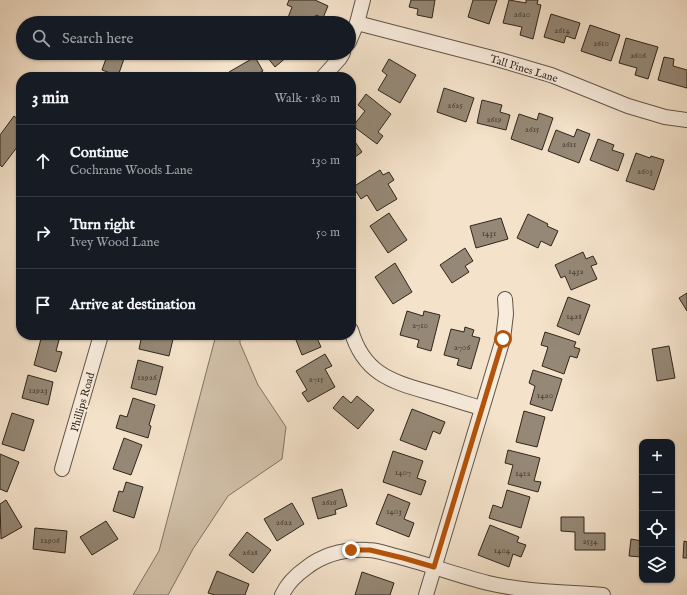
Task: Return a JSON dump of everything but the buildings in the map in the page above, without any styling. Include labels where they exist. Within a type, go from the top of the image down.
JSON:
[{"type":"street","points":[[356,27],[363,0]]},
{"type":"street","name":"Tall Pines Lane","points":[[358,23],[500,60],[551,75],[628,106],[665,117],[687,120]]},
{"type":"street","points":[[327,72],[337,60]]},
{"type":"street","points":[[426,595],[503,339],[506,314],[505,299]]},
{"type":"street","name":"Phillips Road","points":[[62,469],[101,340]]},
{"type":"street","points":[[354,340],[362,356],[386,378],[400,385],[482,408]]},
{"type":"street","points":[[282,595],[285,588],[299,573],[314,562],[332,554],[351,550],[370,550],[488,583],[514,587],[603,595]]},
{"type":"shaded area","points":[[215,340],[240,340],[258,385],[286,427],[282,459],[228,496],[193,549],[168,595],[133,595],[159,551]]},
{"type":"route","points":[[351,550],[370,550],[434,567],[503,339]]}]
